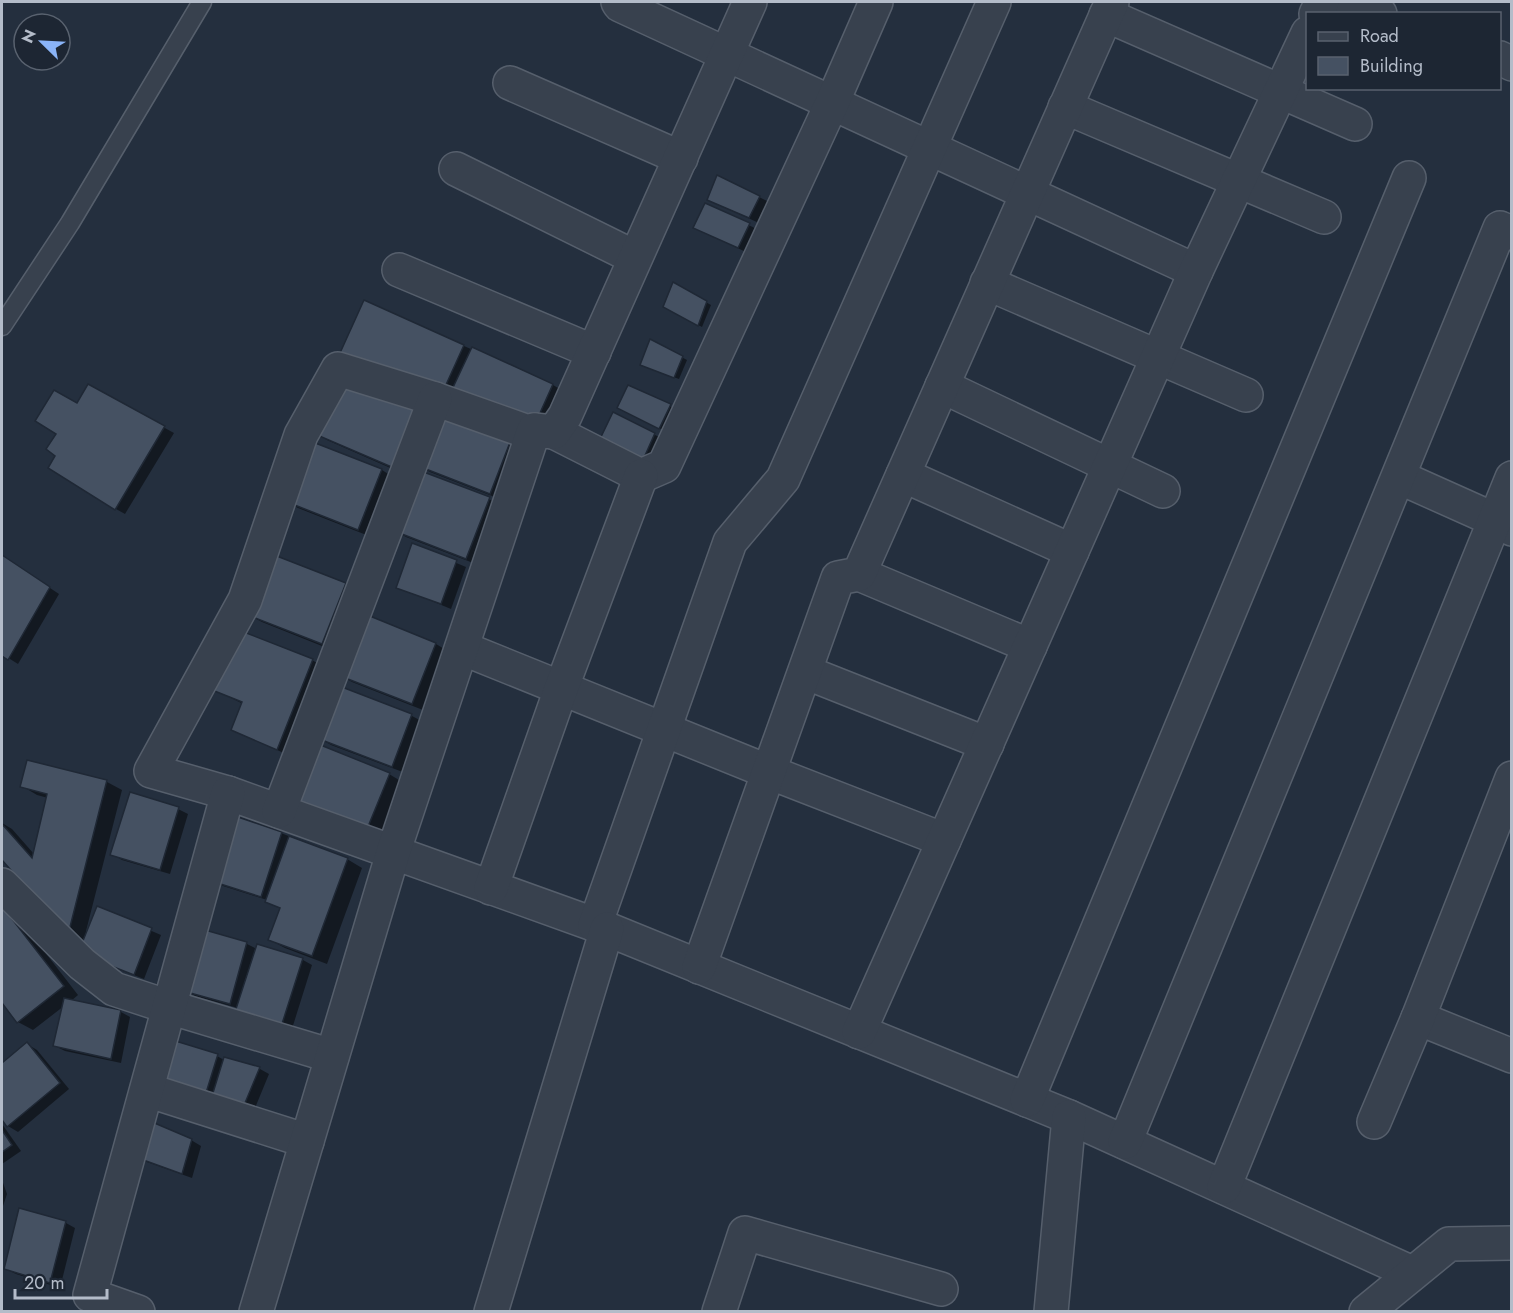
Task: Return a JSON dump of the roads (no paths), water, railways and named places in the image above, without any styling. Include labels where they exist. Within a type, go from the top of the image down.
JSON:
[{"type":"street","points":[[618,2],[620,5],[726,55],[929,149],[1027,191],[1196,271]]},
{"type":"street","points":[[750,2],[634,257],[565,416],[544,431],[531,433],[435,399],[338,369],[301,435],[245,600],[151,771],[228,793],[601,927],[1069,1117],[1412,1274]]},
{"type":"street","points":[[491,888],[561,689],[641,476],[664,466],[832,103],[876,2]]},
{"type":"street","points":[[491,1311],[601,927],[664,730],[730,542],[783,478],[994,2]]},
{"type":"street","points":[[1348,2],[1375,12]]},
{"type":"street","points":[[859,574],[1109,8],[1355,124]]},
{"type":"street","points":[[859,1032],[1196,271],[1306,37]]},
{"type":"street","points":[[510,83],[681,158]]},
{"type":"street","points":[[1065,107],[1324,217]]},
{"type":"street","points":[[456,169],[634,257]]},
{"type":"street","points":[[1027,1100],[1409,178]]},
{"type":"street","points":[[1125,1142],[1500,228],[1512,233]]},
{"type":"street","points":[[399,270],[594,352]]},
{"type":"street","points":[[987,283],[1246,395]]},
{"type":"street","points":[[942,386],[1163,491]]},
{"type":"street","points":[[279,812],[435,399]]},
{"type":"street","points":[[544,431],[641,476]]},
{"type":"street","points":[[256,1311],[393,853],[462,648],[544,431]]},
{"type":"street","points":[[903,475],[1072,551]]},
{"type":"street","points":[[1399,477],[1503,524]]},
{"type":"street","points":[[1224,1187],[1503,524],[1512,478]]},
{"type":"street","points":[[699,967],[838,578],[859,574],[1030,646]]},
{"type":"street","points":[[462,648],[944,840]]},
{"type":"street","points":[[805,672],[987,744]]},
{"type":"street","points":[[1374,1122],[1418,1018],[1512,778]]},
{"type":"street","points":[[138,1311],[90,1295],[228,793]]},
{"type":"street","points":[[2,885],[82,964],[114,989],[332,1056]]},
{"type":"street","points":[[1418,1018],[1512,1056]]},
{"type":"street","points":[[147,1090],[307,1141]]},
{"type":"street","points":[[1051,1311],[1069,1117]]},
{"type":"street","points":[[719,1311],[745,1233],[940,1289]]},
{"type":"street","points":[[1366,1311],[1449,1244],[1512,1243]]},
{"type":"lane","points":[[2,326],[70,223],[202,2]]}]
